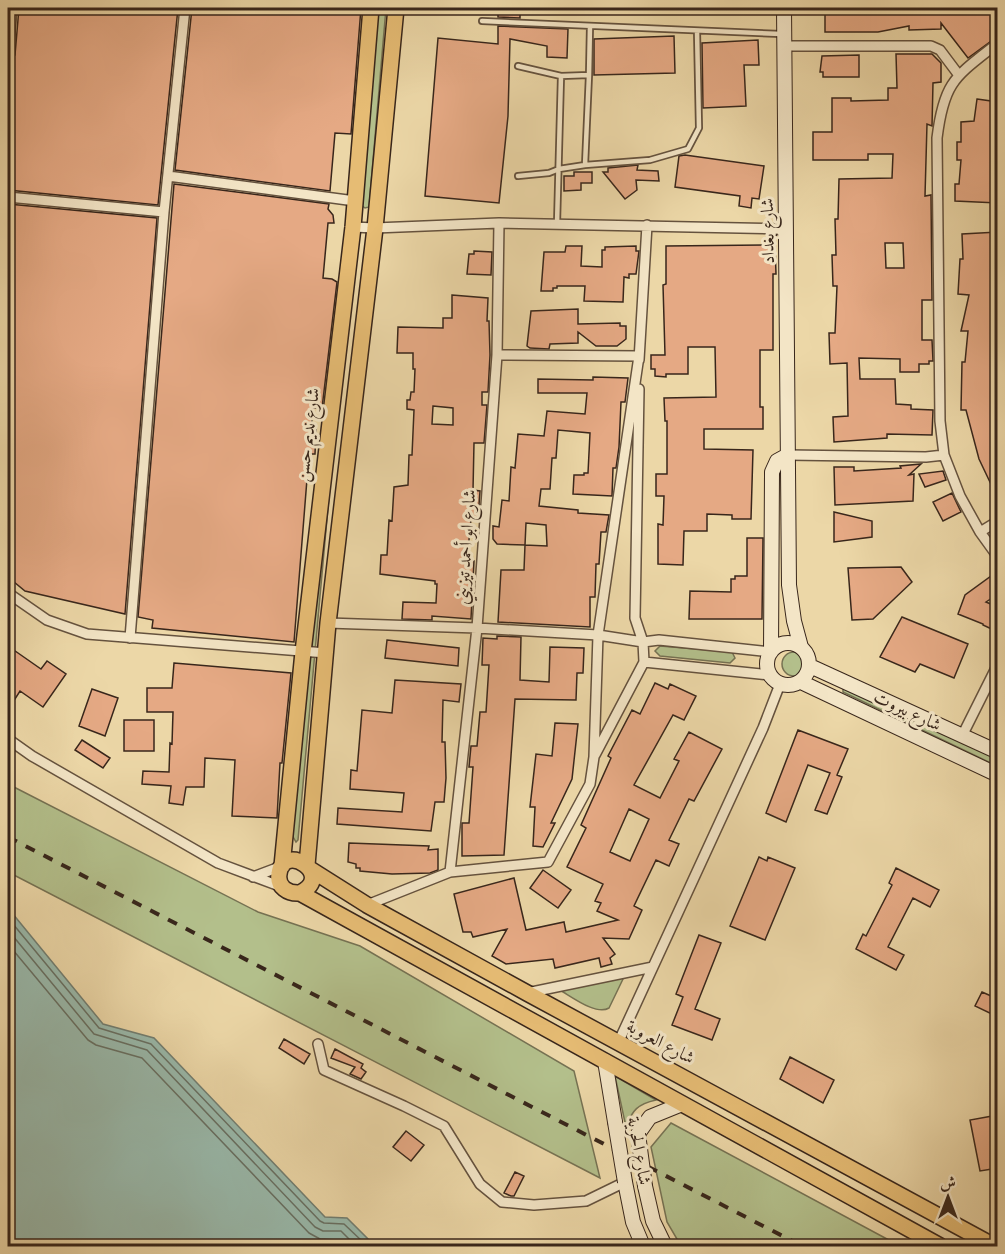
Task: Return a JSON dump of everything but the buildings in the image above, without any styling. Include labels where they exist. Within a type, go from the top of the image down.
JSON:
[{"type":"main road","name":"شارع نديم حسن","points":[[282,866],[303,652],[353,227],[370,8]]},
{"type":"main road","points":[[300,893],[309,886],[311,881],[309,867],[328,623],[375,228],[396,8]]},
{"type":"main road","name":"شارع بغداد","points":[[784,8],[789,585],[794,621],[801,647]]},
{"type":"main road","points":[[771,652],[782,644],[795,644],[801,647],[808,655],[810,666],[806,678],[791,686],[775,680],[767,663],[771,652],[772,472],[777,460],[788,454]]},
{"type":"main road","name":"شارع بيروت","points":[[810,666],[998,752]]},
{"type":"main road","name":"شارع بيروت","points":[[801,682],[998,775]]},
{"type":"main road","points":[[309,867],[298,860],[287,862],[282,866],[278,875],[282,887],[289,892],[300,893],[940,1246]]},
{"type":"main road","name":"شارع العروبة","points":[[309,867],[367,905],[994,1246]]},
{"type":"main road","name":"شارع الحرية","points":[[605,1060],[633,1222],[643,1246]]},
{"type":"main road","name":"شارع الحرية","points":[[665,1246],[652,1221],[638,1134],[650,1117],[682,1104]]},
{"type":"street","points":[[8,54],[12,8]]},
{"type":"street","points":[[130,638],[168,176],[185,8]]},
{"type":"street","points":[[784,40],[930,46],[940,50],[958,74]]},
{"type":"street","points":[[998,42],[958,74],[946,92],[937,138],[940,421],[944,456],[960,496],[980,532],[998,557]]},
{"type":"street","points":[[168,176],[355,201]]},
{"type":"street","points":[[8,197],[165,213]]},
{"type":"street","points":[[353,227],[499,223],[787,229]]},
{"type":"street","name":"شارع ابو أحمد تيزيني","points":[[450,872],[477,627],[497,355],[499,223]]},
{"type":"street","points":[[594,757],[644,662],[643,642],[635,618],[639,356],[647,225]]},
{"type":"street","points":[[497,355],[639,356]]},
{"type":"street","points":[[367,905],[450,872],[548,862],[590,784],[594,757],[598,635],[639,356]]},
{"type":"street","points":[[788,454],[926,458],[944,456]]},
{"type":"street","points":[[980,532],[998,521]]},
{"type":"street","points":[[8,593],[47,620],[87,634],[326,653]]},
{"type":"street","points":[[328,623],[477,627],[598,635],[643,642],[659,640],[771,652]]},
{"type":"street","points":[[618,1043],[763,728],[775,680],[644,662]]},
{"type":"street","points":[[962,736],[998,664]]},
{"type":"street","points":[[8,738],[32,756],[218,863],[282,887]]},
{"type":"street","points":[[253,877],[282,866]]},
{"type":"street","points":[[527,993],[653,967]]},
{"type":"street","points":[[318,1044],[324,1070],[444,1126],[480,1185],[502,1202],[534,1205],[586,1202],[625,1182]]},
{"type":"lane","points":[[482,21],[697,31],[784,40]]},
{"type":"lane","points":[[585,165],[590,26]]},
{"type":"lane","points":[[518,176],[549,173],[585,165],[650,160],[688,149],[699,128],[697,31]]},
{"type":"lane","points":[[518,66],[561,76],[589,75]]},
{"type":"lane","points":[[557,224],[561,76]]},
{"type":"green space","points":[[378,8],[386,8],[369,207],[365,208],[361,205]]},
{"type":"green space","points":[[345,253],[336,419],[298,840],[296,842],[292,835]]},
{"type":"green space","points":[[660,646],[732,652],[735,658],[730,663],[660,656],[655,651]]},
{"type":"green space","points":[[794,652],[803,655],[806,664],[803,673],[794,676],[785,673],[782,664],[785,655]]},
{"type":"green space","points":[[843,688],[997,758],[997,766],[843,692]]},
{"type":"green space","points":[[8,784],[258,912],[360,946],[574,1071],[600,1178],[8,872]]},
{"type":"green space","points":[[624,977],[609,1008],[604,1010],[591,1007],[558,989]]},
{"type":"green space","points":[[615,1076],[656,1100],[636,1109],[626,1127]]},
{"type":"green space","points":[[671,1123],[900,1246],[681,1246],[667,1222],[651,1147]]},
{"type":"water","points":[[8,908],[103,1024],[154,1038],[325,1217],[347,1218],[368,1239],[370,1246],[8,1246]]},
{"type":"railway","points":[[8,837],[802,1246]]}]
